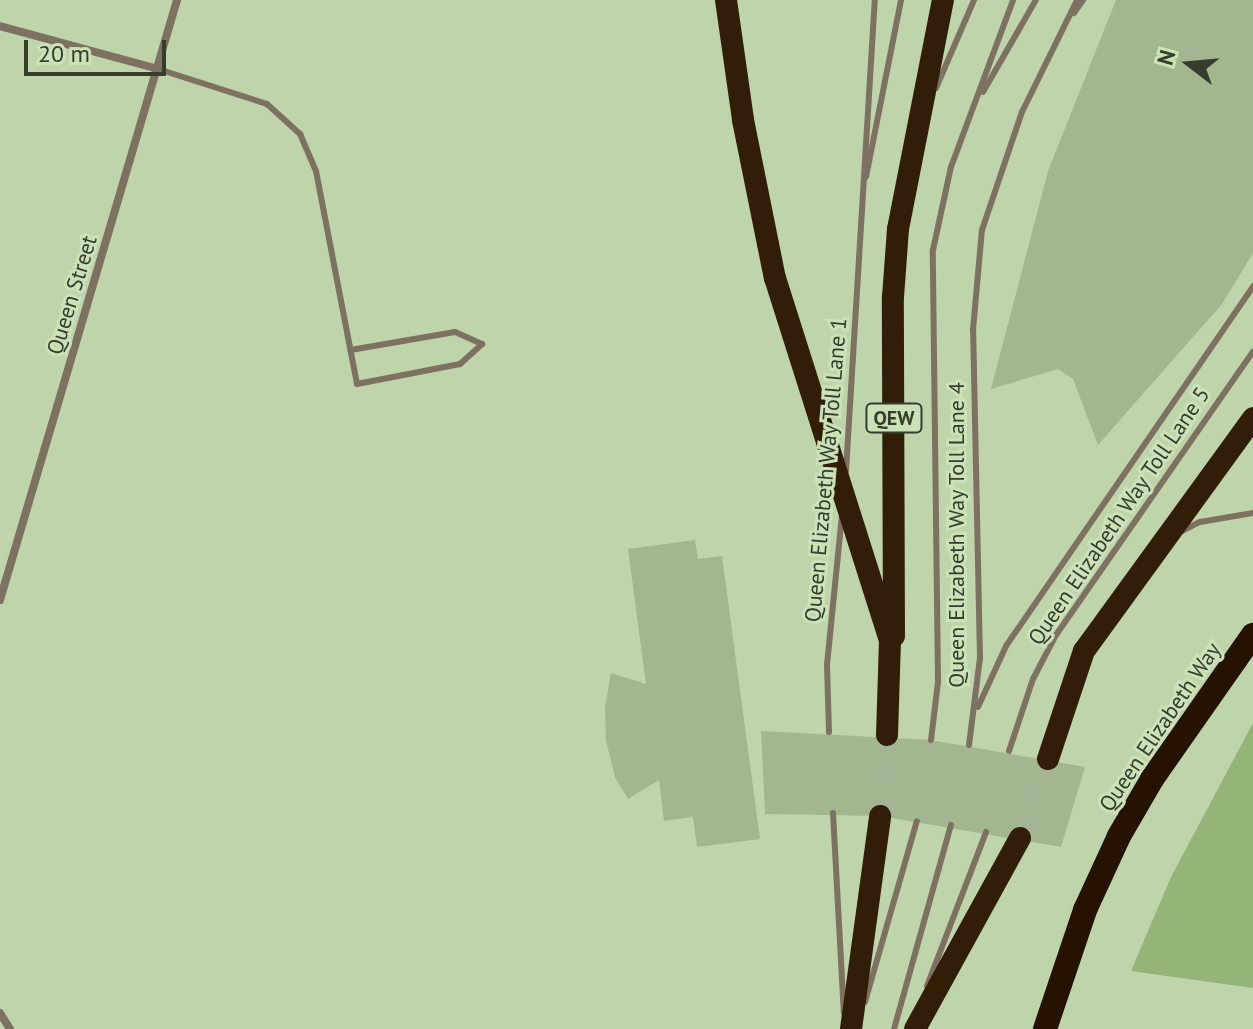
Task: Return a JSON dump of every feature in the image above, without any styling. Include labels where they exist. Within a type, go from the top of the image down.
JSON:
[{"type":"highway","points":[[726,0],[743,120],[775,278],[844,497]]},
{"type":"highway","name":"QEW","points":[[887,735],[896,584],[893,297],[910,164],[943,0]]},
{"type":"highway","points":[[1048,759],[1084,651],[1253,418]]},
{"type":"highway","name":"QEW","points":[[844,497],[890,640],[892,673]]},
{"type":"highway","name":"Queen Elizabeth Way","points":[[1045,1029],[1085,910],[1119,836],[1152,779],[1253,635]]},
{"type":"highway","points":[[854,1029],[880,816]]},
{"type":"highway","points":[[913,1029],[1020,838]]},
{"type":"street","name":"Queen Street","points":[[0,600],[177,0]]},
{"type":"street","points":[[0,26],[158,69]]},
{"type":"street","points":[[0,1013],[10,1029]]},
{"type":"lane","name":"QEW","points":[[860,212],[875,0]]},
{"type":"lane","name":"QEW","points":[[860,212],[901,0]]},
{"type":"lane","name":"QEW","points":[[910,164],[928,106],[974,0]]},
{"type":"lane","name":"QEW","points":[[931,740],[938,666],[933,250],[951,167],[1013,0]]},
{"type":"lane","name":"QEW","points":[[969,120],[1036,0]]},
{"type":"lane","name":"Queen Elizabeth Way Toll Lane 4","points":[[974,722],[980,658],[974,281],[997,174],[1059,37],[1080,0]]},
{"type":"lane","points":[[158,69],[267,104],[300,134],[316,171],[357,384],[460,364],[482,344],[455,332],[351,350]]},
{"type":"lane","name":"Queen Elizabeth Way Toll Lane 1","points":[[829,732],[827,665],[859,323],[860,212]]},
{"type":"lane","name":"Queen Elizabeth Way Toll Lane 4","points":[[974,722],[988,677],[1006,646],[1253,286]]},
{"type":"lane","name":"Queen Elizabeth Way Toll Lane 5","points":[[1009,751],[1033,679],[1056,635],[1253,352]]},
{"type":"lane","points":[[1159,546],[1200,522],[1253,513]]},
{"type":"lane","points":[[969,745],[974,722]]},
{"type":"lane","points":[[833,813],[844,1029]]},
{"type":"lane","points":[[854,1029],[917,821]]},
{"type":"lane","points":[[894,1029],[951,825]]},
{"type":"lane","points":[[913,1029],[986,832]]},
{"type":"green space","points":[[1253,723],[1253,988],[1131,971],[1171,877]]},
{"type":"building","points":[[1116,0],[1253,0],[1253,253],[1222,304],[1098,445],[1073,379],[1058,369],[991,389],[1048,171]]},
{"type":"building","points":[[695,540],[698,559],[722,556],[760,839],[697,847],[693,817],[664,821],[659,780],[628,799],[615,777],[606,741],[605,707],[611,673],[646,684],[628,549]]},
{"type":"building","points":[[761,731],[931,740],[1085,767],[1061,847],[880,816],[765,814]]},
{"type":"tunnel","points":[[880,816],[887,735]]},
{"type":"tunnel","points":[[1020,838],[1048,759]]}]
